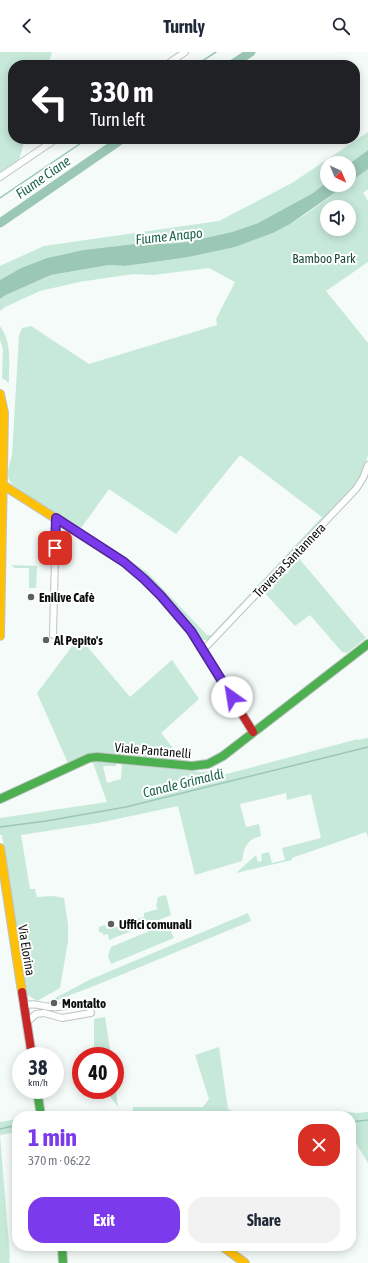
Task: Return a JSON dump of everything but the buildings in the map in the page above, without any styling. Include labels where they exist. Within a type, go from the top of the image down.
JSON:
[{"type":"street","points":[[173,60],[185,52]]},
{"type":"street","points":[[0,177],[49,144]]},
{"type":"street","points":[[0,394],[4,414],[4,485],[0,636]]},
{"type":"street","name":"Traversa Santannera","points":[[203,650],[356,489],[363,478],[368,465]]},
{"type":"street","points":[[4,485],[135,570],[161,596],[191,631],[253,732]]},
{"type":"street","points":[[53,635],[56,518]]},
{"type":"street","name":"Viale Pantanelli","points":[[0,799],[89,758],[96,757],[192,766],[208,764],[223,756],[368,644]]},
{"type":"street","name":"Via Elorina","points":[[0,848],[31,1047]]},
{"type":"street","points":[[22,994],[25,998],[38,1005]]},
{"type":"street","points":[[24,1006],[28,1004],[57,1008],[80,1003],[89,1006],[91,1013],[62,1018],[49,1014],[36,1014],[26,1019]]},
{"type":"street","points":[[36,1014],[38,1005]]},
{"type":"street","points":[[38,1099],[40,1111]]},
{"type":"street","points":[[220,1251],[236,1263]]},
{"type":"street","points":[[229,1251],[245,1263]]},
{"type":"green space","points":[[0,52],[52,52],[50,60],[8,60],[8,144],[24,144],[19,160],[0,173]]},
{"type":"green space","points":[[368,132],[368,150],[356,159],[356,156],[332,156],[350,144],[360,144],[360,137]]},
{"type":"green space","points":[[320,164],[320,188],[313,193],[258,223],[232,232],[187,242],[167,244],[143,243],[83,250],[47,258],[21,268],[0,280],[0,266],[44,246],[219,221],[292,183]]},
{"type":"green space","name":"Bamboo Park","points":[[368,169],[368,189],[363,193],[368,201],[368,262],[326,291],[368,343],[368,455],[361,476],[354,488],[209,640],[203,640],[109,550],[109,547],[147,572],[207,635],[211,635],[322,517],[240,455],[176,534],[109,489],[81,528],[78,529],[10,482],[8,471],[12,455],[19,336],[22,328],[31,326],[89,364],[217,325],[216,319],[235,282],[209,268],[153,275],[133,274],[79,282],[40,291],[5,307],[0,311],[0,299],[51,275],[109,265],[125,266],[235,247],[273,233],[290,224],[320,204],[320,236],[356,236],[356,200],[325,200],[336,192],[356,192],[356,178]]},
{"type":"green space","points":[[0,326],[4,332],[8,346],[9,383],[2,378],[3,350],[0,339]]},
{"type":"green space","points":[[297,556],[366,638],[347,653],[342,652],[310,615],[295,626],[264,592],[266,589],[272,590],[274,587],[273,582],[282,573],[287,574],[289,571],[288,566]]},
{"type":"green space","points":[[11,565],[37,566],[36,588],[29,588],[29,568],[15,568]]},
{"type":"green space","points":[[79,637],[130,697],[172,660],[199,699],[161,733],[183,761],[178,762],[111,754],[68,763],[37,693]]},
{"type":"green space","points":[[368,738],[368,837],[366,832],[292,858],[292,860],[236,873],[256,855],[258,862],[262,861],[261,854],[269,852],[272,863],[285,860],[282,848],[321,838],[311,794],[287,800],[286,793],[240,804],[246,827],[259,824],[261,836],[252,839],[247,844],[242,861],[195,875],[178,806],[98,823],[21,835],[30,889],[35,889],[37,897],[53,896],[64,898],[68,925],[68,941],[60,988],[37,1001],[26,994],[2,835],[0,835],[0,818],[107,802],[93,763],[116,763],[116,766],[103,766],[107,783],[121,779],[122,764],[202,772],[208,771],[204,780],[358,739]]},
{"type":"green space","points":[[166,895],[171,915],[109,940],[108,934],[103,935],[103,933],[99,932],[99,927],[105,925],[107,929],[134,923],[133,920],[144,917],[144,913],[158,909],[156,906],[158,897]]},
{"type":"green space","points":[[248,913],[251,921],[99,984],[47,1004],[46,1003],[89,980]]},
{"type":"green space","points":[[166,924],[168,925],[174,938],[111,964],[108,956],[111,947]]},
{"type":"green space","points":[[105,1017],[110,1047],[94,1047],[94,1019]]},
{"type":"green space","points":[[219,1047],[228,1109],[233,1111],[133,1111],[133,1107],[203,1107],[209,1099],[195,1055]]},
{"type":"green space","points":[[112,1099],[117,1099],[118,1107]]},
{"type":"green space","points":[[368,1112],[368,1163],[356,1143],[356,1113]]},
{"type":"green space","points":[[12,1120],[12,1133],[0,1135],[0,1122]]},
{"type":"green space","points":[[0,1135],[9,1258],[10,1263],[0,1263]]},
{"type":"shaded area","points":[[368,150],[368,169],[356,178],[356,159]]},
{"type":"shaded area","points":[[320,188],[320,192],[336,192],[324,200],[320,200],[320,203],[290,224],[273,233],[235,247],[188,257],[125,266],[109,265],[51,275],[0,299],[0,280],[21,268],[47,258],[83,250],[143,243],[167,244],[187,242],[232,232],[258,223],[313,193]]},
{"type":"waterway","points":[[204,60],[216,52]]},
{"type":"waterway","name":"Fiume Ciane","points":[[239,60],[251,52]]},
{"type":"waterway","points":[[0,198],[80,144]]},
{"type":"waterway","name":"Fiume Ciane","points":[[0,223],[115,144]]},
{"type":"waterway","name":"Canale Grimaldi","points":[[0,827],[46,821],[126,807],[368,747]]},
{"type":"waterway","points":[[356,1121],[368,1120]]},
{"type":"waterway","points":[[0,1129],[12,1126]]},
{"type":"traffic: fast","points":[[0,799],[89,758],[97,757],[192,766],[208,764],[223,756],[368,644]]},
{"type":"traffic: fast","points":[[38,1099],[40,1111]]},
{"type":"traffic: fast","points":[[62,1251],[63,1263]]},
{"type":"traffic: slow","points":[[0,394],[4,413],[0,636]]},
{"type":"traffic: slow","points":[[3,485],[124,562],[161,596],[191,631],[200,646]]},
{"type":"traffic: slow","points":[[0,848],[22,992]]},
{"type":"traffic: slow","points":[[229,1251],[245,1263]]},
{"type":"traffic: jam","points":[[200,646],[253,732]]},
{"type":"traffic: jam","points":[[22,992],[31,1047]]},
{"type":"place","name":"Enilive Cafè","points":[[31,597]]},
{"type":"place","name":"Al Pepito's","points":[[46,640]]},
{"type":"place","name":"Uffici comunali","points":[[111,924]]},
{"type":"place","name":"Montalto","points":[[54,1003]]},
{"type":"route","points":[[55,548],[56,518],[135,570],[161,596],[191,631],[232,697]]},
{"type":"water label","name":"Fiume Anapo","points":[[169,236]]}]
